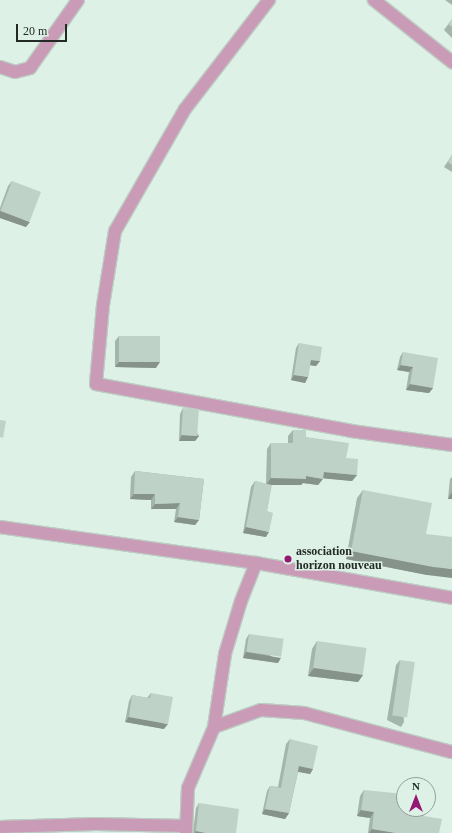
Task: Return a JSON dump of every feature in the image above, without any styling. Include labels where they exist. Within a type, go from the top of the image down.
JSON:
[{"type":"street","points":[[0,67],[15,72],[30,68],[78,0]]},
{"type":"street","points":[[269,0],[185,109],[114,231],[103,305],[96,384],[351,431],[452,445]]},
{"type":"street","points":[[374,0],[452,62]]},
{"type":"street","points":[[0,527],[256,563],[452,598]]},
{"type":"street","points":[[0,827],[96,824],[186,829],[188,788],[214,727],[225,654],[240,601],[256,563]]},
{"type":"street","points":[[214,727],[261,710],[304,713],[452,752]]},
{"type":"building","points":[[452,19],[452,27],[448,24]]},
{"type":"building","points":[[452,155],[452,165],[448,162]]},
{"type":"building","points":[[12,181],[41,192],[29,222],[1,211]]},
{"type":"building","points":[[119,336],[160,336],[160,362],[119,362]]},
{"type":"building","points":[[299,343],[322,347],[320,361],[311,360],[308,377],[294,375]]},
{"type":"building","points":[[403,352],[438,358],[433,388],[410,384],[413,367],[401,365]]},
{"type":"building","points":[[183,408],[199,409],[197,436],[181,435]]},
{"type":"building","points":[[0,420],[6,421],[3,438],[0,437]]},
{"type":"building","points":[[293,430],[306,430],[306,437],[349,443],[346,458],[358,459],[357,475],[324,472],[323,479],[306,476],[306,479],[271,478],[271,443],[293,443]]},
{"type":"building","points":[[135,471],[204,479],[199,520],[178,517],[180,503],[155,504],[155,494],[134,494]]},
{"type":"building","points":[[255,481],[272,485],[267,511],[273,513],[269,532],[246,527]]},
{"type":"building","points":[[363,490],[432,503],[426,534],[452,537],[452,569],[433,567],[351,551]]},
{"type":"building","points":[[249,634],[284,639],[281,657],[246,652]]},
{"type":"building","points":[[317,641],[367,648],[363,675],[313,668]]},
{"type":"building","points":[[400,660],[415,662],[407,718],[392,715]]},
{"type":"building","points":[[151,693],[173,697],[168,724],[129,717],[132,695],[150,698]]},
{"type":"building","points":[[290,739],[318,746],[313,769],[299,766],[289,813],[265,809],[270,786],[281,788]]},
{"type":"building","points":[[364,790],[396,793],[396,817],[430,817],[442,819],[439,833],[396,833],[372,829],[374,812],[361,810]]},
{"type":"building","points":[[199,803],[239,809],[236,833],[206,833],[196,831]]},
{"type":"place","name":"association horizon nouveau","points":[[288,559]]}]
